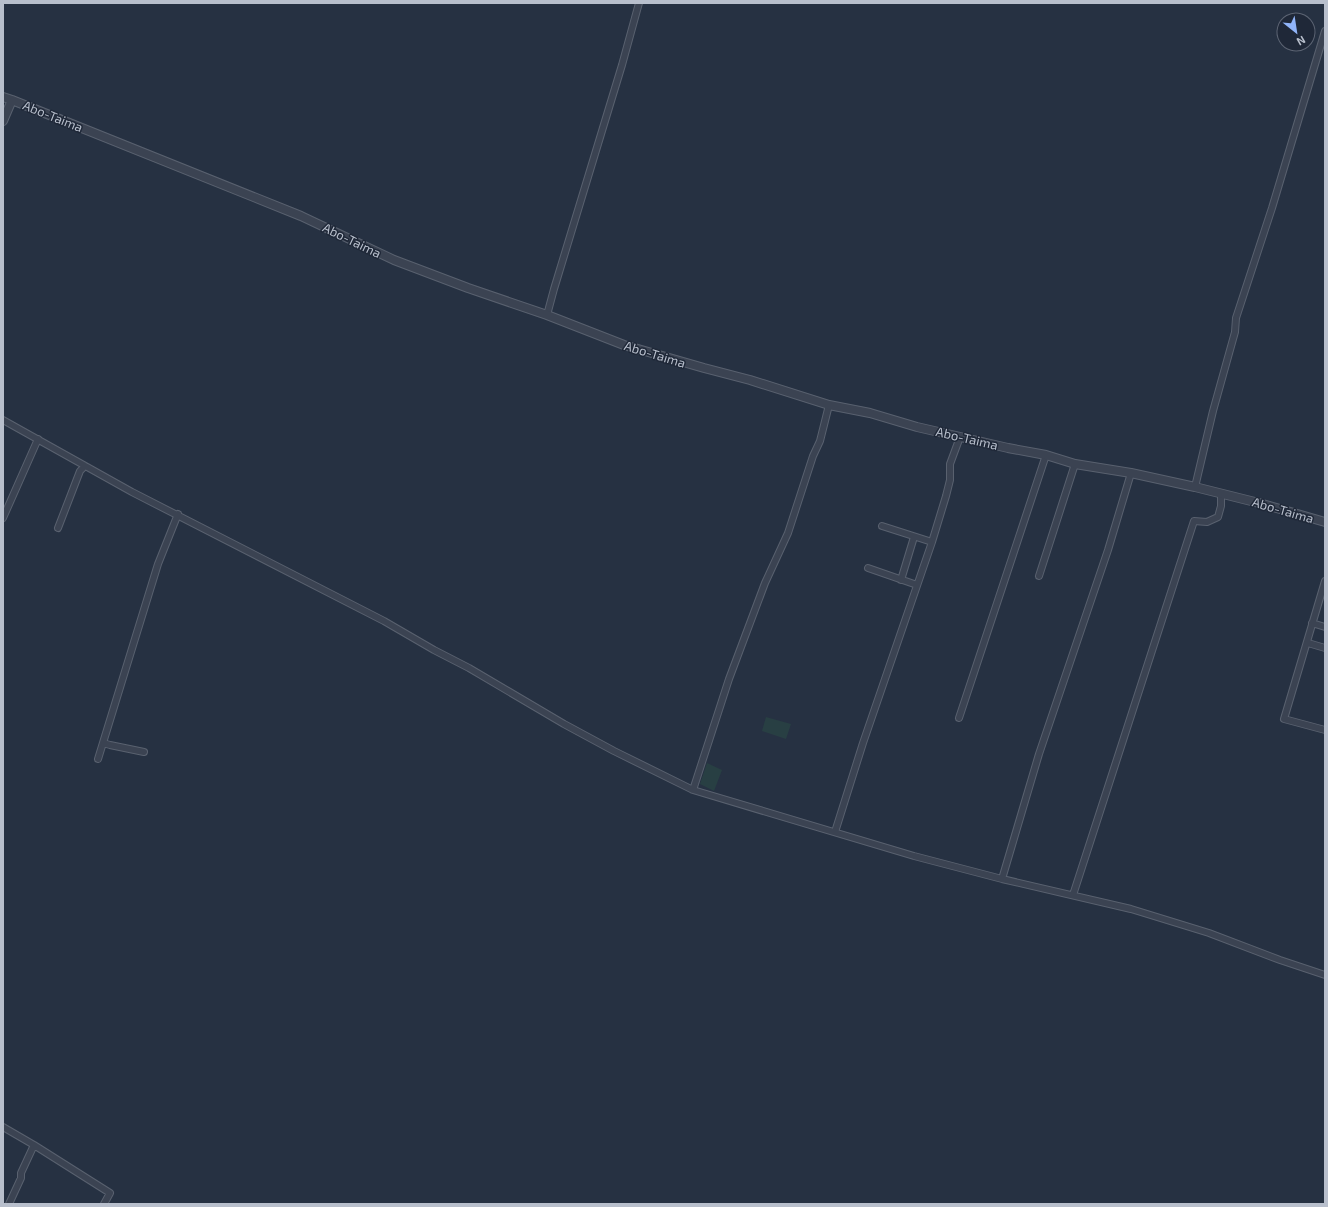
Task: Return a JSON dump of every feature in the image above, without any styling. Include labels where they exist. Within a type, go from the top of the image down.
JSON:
[{"type":"street","points":[[547,315],[558,274],[622,65],[639,3]]},
{"type":"street","points":[[1194,487],[1235,332],[1236,318],[1272,208],[1325,31]]},
{"type":"street","name":"Abo-Taima","points":[[3,97],[295,213],[394,260],[468,288],[547,315],[624,345],[750,380],[829,405],[870,413],[917,427],[1075,464],[1131,473],[1220,493],[1325,522]]},
{"type":"street","points":[[3,121],[12,100]]},
{"type":"street","points":[[693,790],[740,651],[765,583],[788,533],[813,456],[820,441],[829,405]]},
{"type":"street","points":[[3,420],[132,492],[178,514],[384,621],[614,751],[693,790],[914,856],[1002,879],[1131,909],[1209,933],[1280,960],[1325,975]]},
{"type":"street","points":[[836,832],[866,736],[932,542],[950,480],[950,464],[960,437]]},
{"type":"street","points":[[3,518],[38,440]]},
{"type":"street","points":[[959,718],[1046,456]]},
{"type":"street","points":[[1039,576],[1075,464]]},
{"type":"street","points":[[58,528],[80,471],[85,466]]},
{"type":"street","points":[[1002,879],[1039,754],[1108,550],[1131,473]]},
{"type":"street","points":[[1073,895],[1194,521],[1207,522],[1218,517],[1221,506],[1220,493]]},
{"type":"street","points":[[98,759],[158,564],[178,514]]},
{"type":"street","points":[[882,526],[932,542]]},
{"type":"street","points":[[901,580],[914,536]]},
{"type":"street","points":[[868,568],[917,585]]},
{"type":"street","points":[[1325,581],[1308,643],[1284,719],[1325,730]]},
{"type":"street","points":[[1312,624],[1325,627]]},
{"type":"street","points":[[1308,643],[1325,648]]},
{"type":"street","points":[[103,743],[144,752]]},
{"type":"street","points":[[3,1127],[110,1193],[104,1204]]},
{"type":"street","points":[[9,1204],[34,1145]]},
{"type":"green space","points":[[766,717],[791,724],[786,739],[762,731]]},
{"type":"green space","points":[[707,763],[722,770],[714,791],[700,784]]}]
